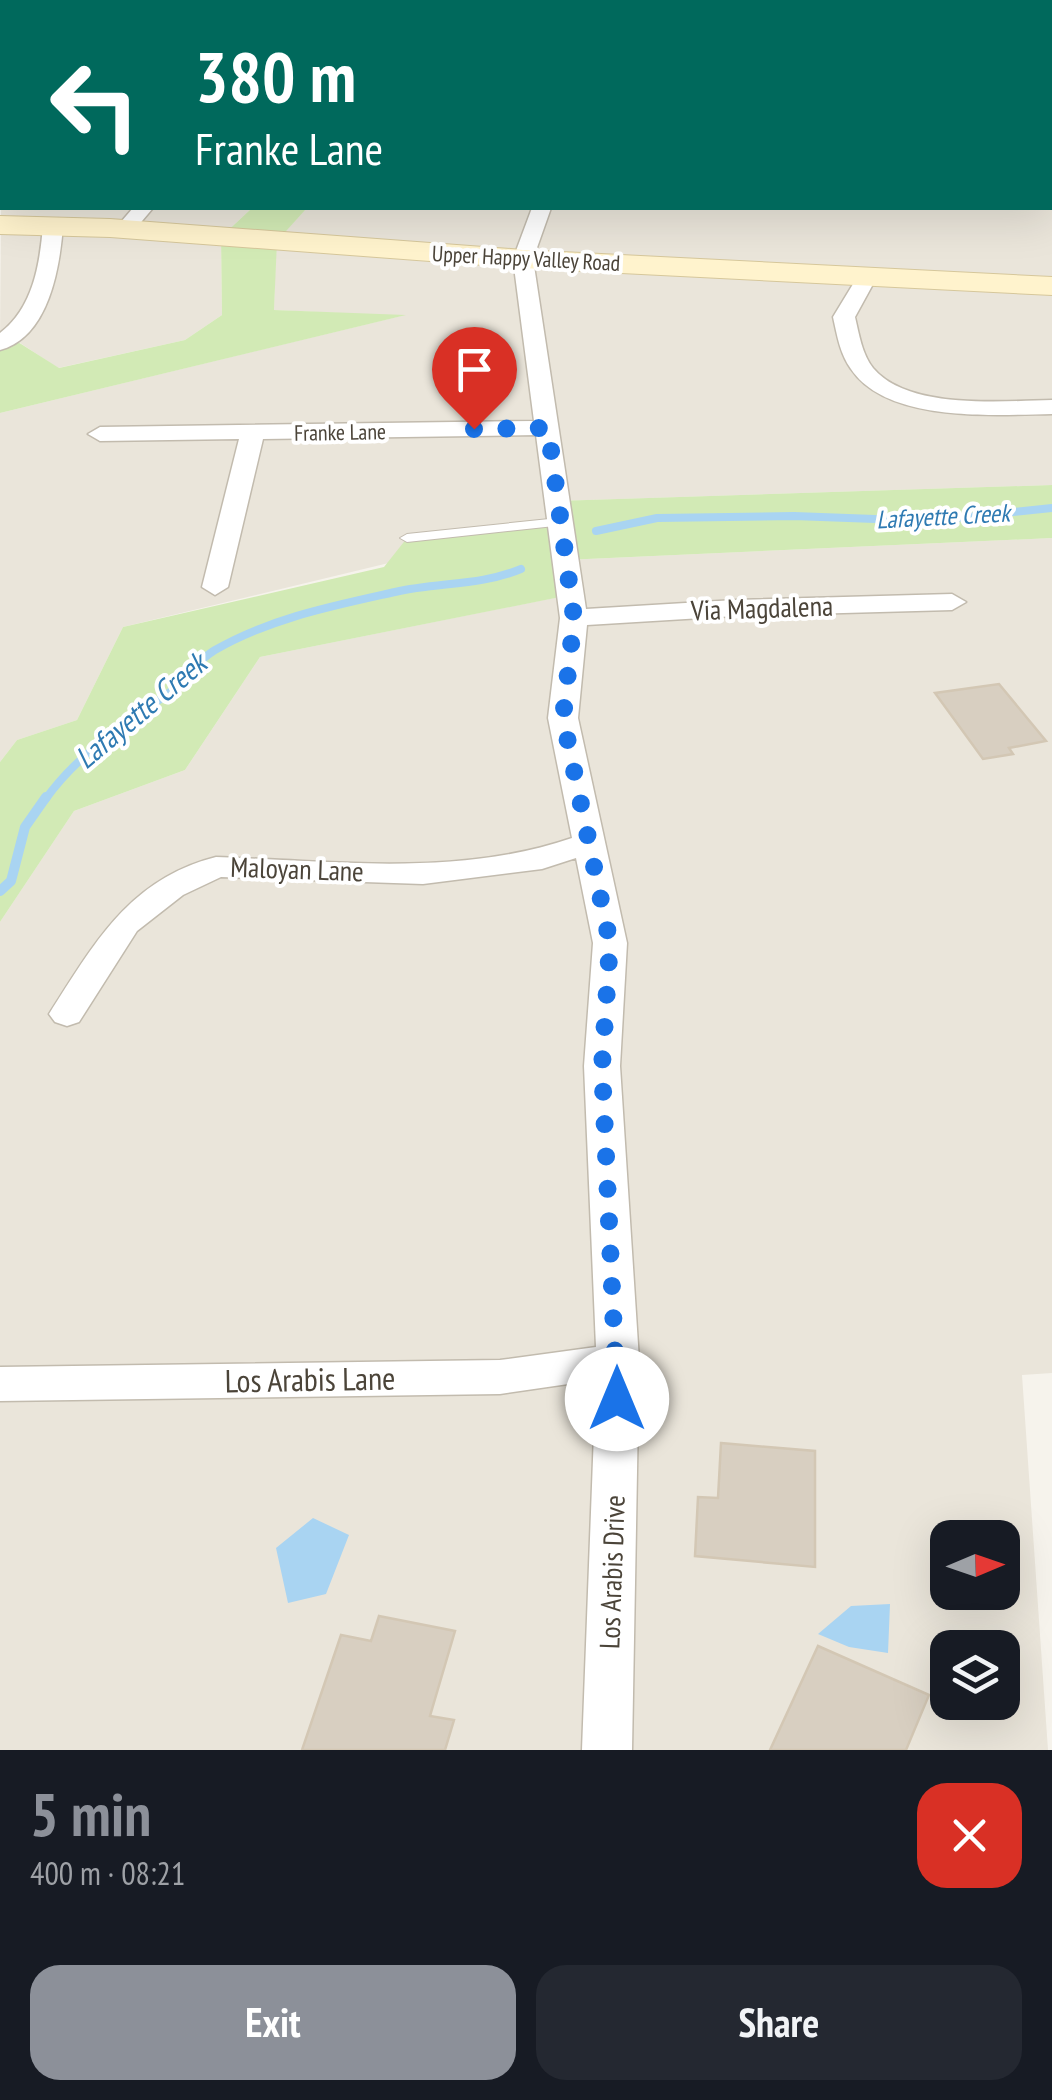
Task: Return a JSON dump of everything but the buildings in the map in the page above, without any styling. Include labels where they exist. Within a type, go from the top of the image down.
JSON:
[{"type":"street","name":"Los Arabis Drive","points":[[540,210],[523,259],[574,618],[563,718],[610,943],[602,1066],[618,1360],[607,1750]]},
{"type":"street","name":"Upper Happy Valley Road","points":[[0,225],[126,218],[523,259],[1052,286]]},
{"type":"street","points":[[0,343],[30,316],[52,250],[54,225]]},
{"type":"street","points":[[868,275],[844,317],[862,370],[876,385],[917,400],[1001,408],[1052,407]]},
{"type":"street","name":"Franke Lane","points":[[100,434],[548,428]]},
{"type":"street","points":[[215,587],[252,434]]},
{"type":"street","name":"Via Magdalena","points":[[574,618],[736,608],[952,602]]},
{"type":"street","name":"Maloyan Lane","points":[[66,1014],[125,924],[171,888],[216,866],[423,874],[542,859],[590,843]]},
{"type":"street","name":"Los Arabis Lane","points":[[0,1384],[500,1376],[618,1360]]},
{"type":"lane","points":[[407,538],[558,522]]},
{"type":"shaded area","points":[[1,210],[250,210],[221,237],[222,315],[185,340],[58,368],[11,337],[0,343]]},
{"type":"shaded area","points":[[305,210],[1052,210],[1052,485],[557,501],[559,522],[123,627],[77,720],[17,740],[0,762],[0,413],[401,316],[274,310],[276,241]]},
{"type":"shaded area","points":[[1052,538],[1052,1373],[1022,1375],[1048,1750],[0,1750],[0,922],[74,811],[185,770],[260,657],[569,595],[565,560]]},
{"type":"green space","points":[[250,210],[305,210],[277,241],[274,310],[406,315],[0,413],[0,343],[10,337],[59,368],[185,340],[222,315],[221,237]]},
{"type":"green space","points":[[1052,485],[1052,538],[565,560],[570,595],[260,657],[185,770],[74,811],[0,922],[0,762],[17,740],[77,720],[123,627],[384,567],[407,538],[558,522],[556,501]]},
{"type":"water","points":[[313,1518],[349,1535],[326,1594],[288,1603],[276,1548]]},
{"type":"water","points":[[890,1604],[888,1653],[849,1647],[818,1634],[851,1606]]},
{"type":"waterway","name":"Lafayette Creek","points":[[596,531],[657,518],[794,516],[929,521],[1052,508]]},
{"type":"waterway","name":"Lafayette Creek","points":[[45,800],[100,743],[172,691],[208,655],[236,639],[325,608],[521,569]]},
{"type":"waterway","name":"Lafayette Creek","points":[[0,891],[11,881],[25,827],[46,797]]},
{"type":"route","points":[[474,429],[548,428],[574,618],[563,718],[610,943],[602,1066],[617,1399]]}]
